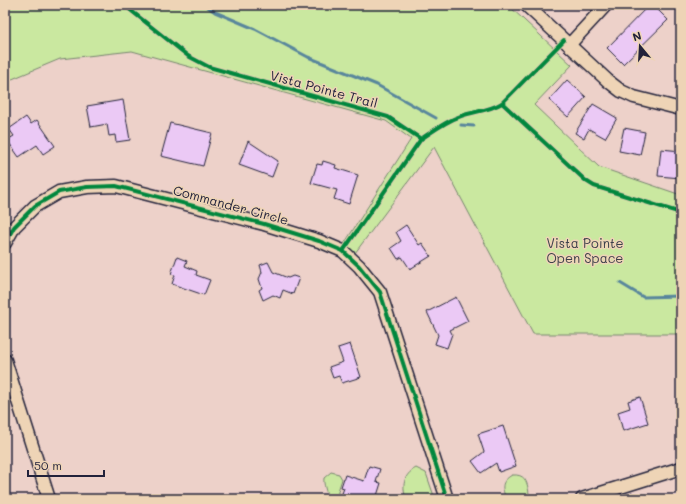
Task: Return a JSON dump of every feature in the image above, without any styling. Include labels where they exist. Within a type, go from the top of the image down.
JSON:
[{"type":"street","points":[[526,5],[608,82],[634,97],[681,109]]},
{"type":"street","points":[[569,45],[606,5]]},
{"type":"street","name":"Commander Circle","points":[[5,242],[14,227],[35,206],[59,192],[87,186],[116,186],[264,224],[319,240],[343,251],[359,266],[380,292],[447,499]]},
{"type":"street","points":[[5,360],[49,499]]},
{"type":"street","points":[[582,499],[681,468]]},
{"type":"green space","name":"Vista Pointe Open Space","points":[[5,5],[508,5],[572,65],[534,105],[599,167],[681,195],[681,333],[533,334],[434,147],[355,253],[344,244],[411,139],[386,121],[132,51],[60,59],[5,82]]},
{"type":"green space","points":[[416,468],[426,473],[435,499],[406,499],[404,485],[406,477]]},
{"type":"green space","points":[[331,472],[339,474],[342,479],[338,491],[338,499],[327,498],[324,478]]},
{"type":"green space","points":[[512,475],[520,476],[525,479],[529,493],[525,499],[506,499],[503,486],[505,480]]},
{"type":"building","points":[[649,5],[653,5],[668,20],[623,64],[607,48]]},
{"type":"building","points":[[567,80],[586,97],[568,117],[549,100]]},
{"type":"building","points":[[123,100],[130,140],[116,142],[115,135],[109,136],[107,124],[91,127],[87,106]]},
{"type":"building","points":[[593,104],[617,118],[605,138],[589,129],[584,138],[575,133]]},
{"type":"building","points":[[26,117],[31,124],[37,120],[55,146],[43,154],[37,145],[19,157],[7,140],[14,136],[9,129]]},
{"type":"building","points":[[170,123],[212,133],[203,166],[161,156]]},
{"type":"building","points":[[624,128],[645,132],[640,155],[619,151]]},
{"type":"building","points":[[248,141],[278,161],[272,177],[239,165]]},
{"type":"building","points":[[661,149],[681,151],[681,178],[658,176]]},
{"type":"building","points":[[323,161],[336,165],[335,168],[358,175],[349,204],[334,199],[337,190],[311,183],[317,164],[322,165]]},
{"type":"building","points":[[406,225],[419,245],[422,243],[431,256],[410,269],[402,257],[398,259],[391,248],[401,241],[396,232]]},
{"type":"building","points":[[177,257],[187,261],[185,266],[197,271],[196,275],[210,280],[204,295],[172,284],[175,275],[171,274]]},
{"type":"building","points":[[268,262],[273,272],[288,278],[293,276],[299,278],[293,294],[283,290],[280,298],[273,295],[263,300],[259,290],[262,288],[259,279],[262,272],[260,265]]},
{"type":"building","points":[[456,297],[468,321],[450,330],[452,334],[447,348],[435,344],[438,335],[427,312]]},
{"type":"building","points":[[350,344],[361,377],[342,383],[339,376],[333,378],[329,367],[343,362],[338,348]]},
{"type":"building","points":[[640,397],[648,423],[623,431],[618,412],[630,408],[628,401]]},
{"type":"building","points":[[503,426],[516,466],[499,472],[496,463],[481,473],[472,461],[484,452],[478,434]]},
{"type":"building","points":[[369,466],[380,469],[376,482],[381,483],[376,499],[340,499],[344,488],[341,487],[345,475],[364,481]]},
{"type":"waterway","points":[[205,5],[215,12],[255,29],[308,57],[377,85],[436,118]]},
{"type":"waterway","points":[[461,125],[474,126]]},
{"type":"waterway","points":[[620,283],[643,297],[681,296]]},
{"type":"cycle path","name":"Vista Pointe Trail","points":[[124,5],[188,56],[209,67],[388,117],[421,139],[455,118],[492,108],[502,103],[586,181],[594,186],[681,213]]},
{"type":"cycle path","points":[[502,103],[564,40]]},
{"type":"cycle path","points":[[343,251],[421,139]]},
{"type":"cycle path","points":[[5,243],[14,227],[35,206],[59,192],[87,187],[116,186],[264,224],[319,241],[343,251],[359,266],[380,292],[447,499]]}]
